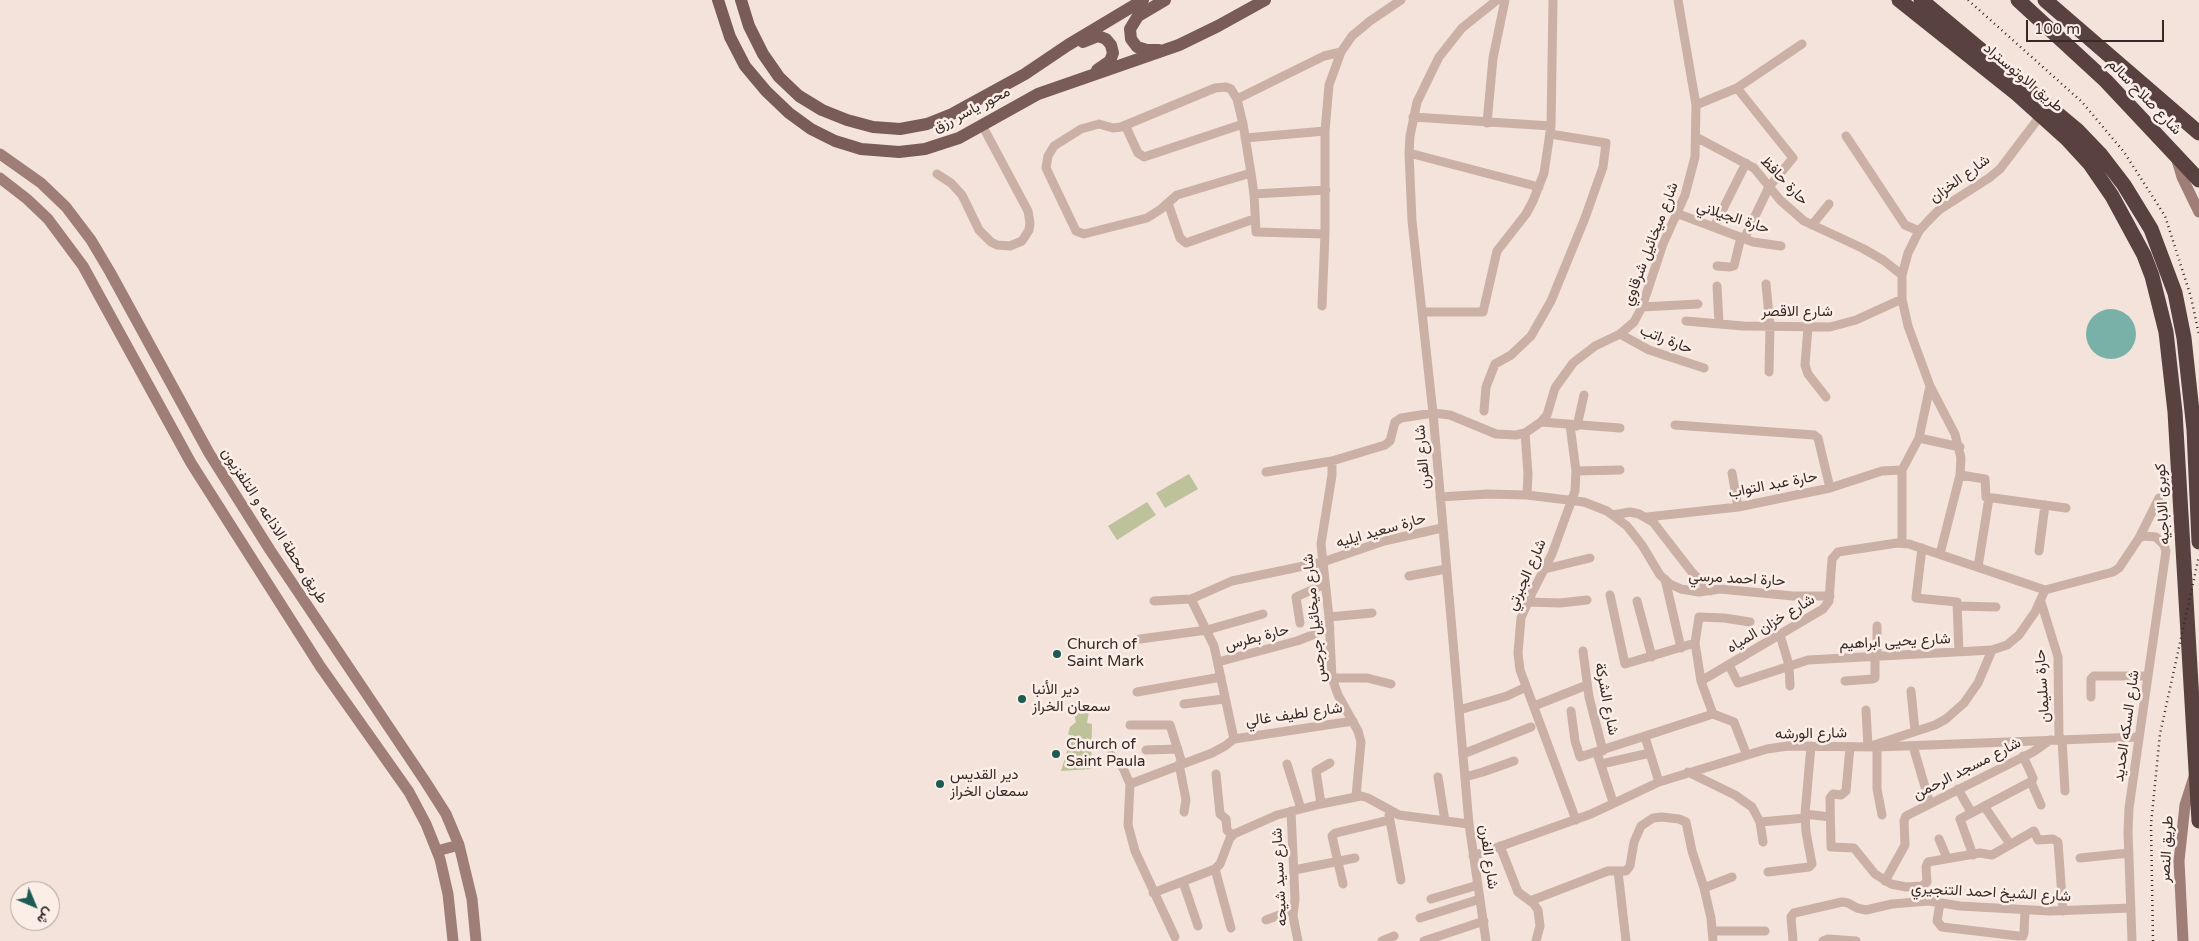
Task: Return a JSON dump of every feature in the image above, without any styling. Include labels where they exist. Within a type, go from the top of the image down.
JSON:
[{"type":"highway","name":"طريق الاوتوستراد","points":[[1899,0],[2041,115],[2090,164],[2112,196]]},
{"type":"highway","name":"طريق الاوتوستراد","points":[[1921,0],[2077,130],[2101,155],[2124,185],[2150,229],[2175,294],[2182,329],[2193,413],[2199,542]]},
{"type":"highway","name":"شارع صلاح سالم","points":[[2018,0],[2106,81],[2199,180]]},
{"type":"highway","name":"شارع صلاح سالم","points":[[2045,0],[2199,133]]},
{"type":"highway","name":"كوبرى الاباجيه","points":[[2112,196],[2144,255],[2152,276],[2160,302],[2170,359],[2176,412],[2199,821]]},
{"type":"main road","name":"محور ياسر رزق","points":[[718,0],[730,37],[745,66],[755,79],[789,113],[823,136],[861,149],[888,152],[912,151],[948,142],[1038,94],[1168,49],[1218,26],[1265,0]]},
{"type":"main road","name":"محور ياسر رزق","points":[[741,0],[755,40],[771,66],[789,87],[822,110],[873,127],[914,127],[940,120],[1025,74],[1143,0]]},
{"type":"main road","points":[[1165,0],[1134,20],[1129,34],[1133,44],[1142,49],[1168,49]]},
{"type":"main road","points":[[1056,53],[1094,37],[1102,37],[1109,42],[1112,49],[1110,60],[1084,77]]},
{"type":"street","points":[[1322,306],[1326,190],[1325,131],[1329,85],[1341,52],[1352,36],[1401,0]]},
{"type":"street","name":"شارع الفرن","points":[[1486,941],[1473,856],[1462,754],[1433,413],[1412,221],[1409,153],[1413,117],[1423,87],[1450,42],[1476,16],[1497,0]]},
{"type":"street","points":[[1487,123],[1493,58],[1505,0]]},
{"type":"street","points":[[1422,312],[1483,312],[1497,251],[1526,214],[1539,187],[1544,173],[1551,130],[1553,0]]},
{"type":"street","name":"شارع ميخائيل شرقاوي","points":[[1541,422],[1547,415],[1556,388],[1566,370],[1587,351],[1620,334],[1634,322],[1642,307],[1657,260],[1691,177],[1696,137],[1696,105],[1678,0]]},
{"type":"street","points":[[1696,105],[1737,88],[1802,44]]},
{"type":"street","points":[[1237,99],[1324,56],[1341,52]]},
{"type":"street","points":[[1251,173],[1182,193],[1147,218],[1081,234],[1076,231],[1046,168],[1048,156],[1059,142],[1081,129],[1099,124],[1113,128],[1125,125],[1220,86],[1231,89],[1237,99],[1245,138],[1251,173],[1254,194],[1254,229],[1258,233],[1325,234]]},
{"type":"street","points":[[1717,266],[1734,266],[1742,238],[1770,187],[1793,158],[1737,88]]},
{"type":"street","name":"شارع الخزان","points":[[1960,447],[1930,386],[1908,326],[1902,299],[1902,275],[1908,253],[1919,231],[1939,210],[2000,169],[2041,115]]},
{"type":"street","points":[[1413,117],[1551,130],[1606,143],[1603,167],[1571,254],[1543,317],[1522,346],[1495,364],[1486,387],[1484,411]]},
{"type":"street","points":[[1125,125],[1138,153],[1144,157],[1242,124]]},
{"type":"street","points":[[937,174],[951,183],[962,195],[979,230],[991,242],[1003,247],[1022,241],[1029,230],[1028,211],[982,125]]},
{"type":"street","points":[[1245,138],[1325,131]]},
{"type":"street","points":[[1846,136],[1905,225],[1919,231]]},
{"type":"street","name":"حارة حافظ","points":[[1696,137],[1746,163],[1760,174],[1792,211],[1812,225],[1862,248],[1883,260],[1902,275]]},
{"type":"street","points":[[1409,153],[1539,187]]},
{"type":"street","name":"طريق محطة الاذاعه و التلفزيون","points":[[0,154],[41,183],[66,207],[91,240],[209,453],[270,550],[446,814],[459,845],[472,899],[476,941]]},
{"type":"street","points":[[2176,156],[2182,177],[2199,212]]},
{"type":"street","points":[[1714,228],[1746,163]]},
{"type":"street","points":[[0,178],[27,199],[48,220],[72,251],[94,285],[191,463],[315,659],[409,792],[426,824],[437,851],[448,894],[453,941]]},
{"type":"street","points":[[1254,194],[1326,190]]},
{"type":"street","points":[[1168,203],[1180,238],[1186,242],[1254,219]]},
{"type":"street","points":[[1812,225],[1830,204]]},
{"type":"street","name":"حارة الجيلاني","points":[[1676,213],[1742,238],[1781,246]]},
{"type":"street","points":[[72,251],[91,240]]},
{"type":"street","points":[[1766,284],[1770,326],[1769,372]]},
{"type":"street","points":[[1717,286],[1719,323]]},
{"type":"street","name":"شارع الاقصر","points":[[1686,321],[1830,327],[1843,324],[1902,299]]},
{"type":"street","points":[[1642,307],[1698,304]]},
{"type":"street","points":[[1808,327],[1805,365],[1808,374],[1826,397]]},
{"type":"street","name":"حارة راتب","points":[[1620,334],[1649,350],[1704,368]]},
{"type":"street","points":[[1902,543],[1902,470],[1919,438],[1930,386]]},
{"type":"street","points":[[1574,425],[1584,395]]},
{"type":"street","points":[[1266,472],[1332,462],[1388,444],[1395,422],[1399,419],[1433,413],[1450,415],[1496,434],[1516,435],[1541,422],[1620,428]]},
{"type":"street","name":"شارع الجبرتي","points":[[1574,425],[1576,471],[1572,500],[1545,569],[1521,618],[1518,644],[1520,670],[1576,820]]},
{"type":"street","points":[[1675,425],[1817,436],[1830,488]]},
{"type":"street","points":[[1525,432],[1528,460],[1527,495]]},
{"type":"street","points":[[1919,438],[1960,447],[1960,475],[1940,554]]},
{"type":"street","points":[[191,463],[209,453]]},
{"type":"street","name":"شارع ميخائيل جرجس","points":[[1332,462],[1332,475],[1322,531],[1323,562],[1330,628],[1332,678],[1361,742],[1356,796]]},
{"type":"street","points":[[1576,471],[1620,470]]},
{"type":"street","name":"حارة عبد التواب","points":[[1613,515],[1630,512],[1647,518],[1738,507],[1830,488],[1877,473],[1902,470]]},
{"type":"street","points":[[1732,473],[1738,507]]},
{"type":"street","points":[[1960,475],[1986,478],[1985,497],[2066,508]]},
{"type":"street","points":[[1440,497],[1488,494],[1527,495],[1572,500],[1596,506],[1613,515],[1635,535],[1665,580],[1681,648]]},
{"type":"street","points":[[1978,567],[1989,498]]},
{"type":"street","points":[[2044,590],[2113,572],[2123,564],[2160,498]]},
{"type":"street","points":[[2039,551],[2045,506]]},
{"type":"street","points":[[1647,518],[1658,527],[1682,560],[1710,590]]},
{"type":"street","name":"حارة سعيد ايليه","points":[[1154,601],[1191,600],[1232,581],[1323,562],[1384,541],[1442,528]]},
{"type":"street","name":"شارع السكه الحديد","points":[[2132,941],[2129,808],[2166,551],[2164,545],[2156,537],[2144,536],[2139,538]]},
{"type":"street","name":"شارع خزان المياه","points":[[1701,680],[1824,609],[1830,596],[1831,564],[1834,555],[1843,551],[1902,543],[1922,548],[2044,590]]},
{"type":"street","points":[[1922,548],[1916,598],[1956,602],[1959,652]]},
{"type":"street","points":[[1545,569],[1590,558]]},
{"type":"street","points":[[1409,576],[1446,569]]},
{"type":"street","name":"حارة احمد مرسي","points":[[1665,580],[1681,589],[1699,592],[1720,589],[1793,596],[1830,596]]},
{"type":"street","points":[[1300,623],[1296,596],[1325,584]]},
{"type":"street","name":"شارع يحيى ابراهيم","points":[[1729,665],[1738,683],[1808,660],[1992,650],[2007,645],[2019,635],[2041,602],[2044,590]]},
{"type":"street","points":[[1610,595],[1625,663],[1695,644]]},
{"type":"street","points":[[1191,600],[1207,630],[1218,662],[1224,699],[1234,739]]},
{"type":"street","points":[[1528,602],[1560,603],[1587,600]]},
{"type":"street","points":[[1637,601],[1652,657]]},
{"type":"street","name":"حارة سليمان","points":[[2041,602],[2058,657],[2057,739],[2065,791]]},
{"type":"street","points":[[1957,606],[1996,607]]},
{"type":"street","points":[[1329,617],[1372,613]]},
{"type":"street","points":[[1140,639],[1207,630],[1263,614]]},
{"type":"street","points":[[1713,714],[1701,680],[1695,644],[1699,617],[1750,622]]},
{"type":"street","points":[[1845,681],[1873,679],[1875,676],[1877,626]]},
{"type":"street","name":"حارة بطرس","points":[[1218,662],[1296,641],[1330,628]]},
{"type":"street","points":[[1780,635],[1789,665],[1790,686]]},
{"type":"street","points":[[1872,747],[1940,722],[1956,711],[1978,683],[1992,650]]},
{"type":"street","name":"شارع الشركة","points":[[1583,651],[1601,764],[1613,802]]},
{"type":"street","points":[[2091,697],[2091,679],[2094,676],[2147,676]]},
{"type":"street","points":[[1137,692],[1221,677]]},
{"type":"street","points":[[1332,678],[1366,678],[1391,684]]},
{"type":"street","points":[[1534,706],[1587,685]]},
{"type":"street","points":[[1459,710],[1507,696],[1526,686]]},
{"type":"street","points":[[1910,691],[1915,731]]},
{"type":"street","points":[[1184,704],[1224,699]]},
{"type":"street","points":[[353,714],[366,715],[371,710],[372,703]]},
{"type":"street","points":[[1866,710],[1882,815]]},
{"type":"street","points":[[1571,711],[1580,756],[1600,752],[1713,714],[1733,721],[1746,754]]},
{"type":"street","name":"شارع لطيف غالي","points":[[1130,784],[1181,763],[1212,753],[1234,739],[1353,721]]},
{"type":"street","points":[[1130,725],[1170,725],[1181,763],[1185,792],[1184,812]]},
{"type":"street","points":[[1462,754],[1531,727]]},
{"type":"street","points":[[1645,737],[1659,782]]},
{"type":"street","name":"شارع الورشه","points":[[1473,856],[1576,820],[1659,782],[1746,754],[1788,746],[1913,746],[2138,737]]},
{"type":"street","name":"شارع مسجد الرحمن","points":[[1884,881],[1904,844],[1905,818],[2057,739]]},
{"type":"street","points":[[1768,872],[1809,867],[1812,862],[1806,832],[1811,746]]},
{"type":"street","points":[[1913,746],[1930,804]]},
{"type":"street","points":[[1850,747],[1846,791],[1843,794],[1833,794],[1830,797],[1831,847],[1854,848],[1875,874],[1884,881],[1899,886],[1922,886],[1927,882],[1926,867],[1928,862],[1982,853],[1992,855],[2033,830],[2038,840],[2053,839],[2059,844],[2063,911]]},
{"type":"street","points":[[1146,750],[1178,749]]},
{"type":"street","points":[[1601,764],[1650,753]]},
{"type":"street","points":[[1111,755],[1123,768],[1130,784],[1128,825],[1131,840],[1153,893],[1175,937]]},
{"type":"street","points":[[1974,854],[1959,821],[1971,812],[2030,782],[2033,778],[2023,756]]},
{"type":"street","points":[[1465,777],[1514,760]]},
{"type":"street","name":"طريق النصر","points":[[2183,941],[2178,861],[2185,805],[2199,761]]},
{"type":"street","points":[[1320,804],[1316,771],[1330,763]]},
{"type":"street","points":[[1287,764],[1301,809]]},
{"type":"street","points":[[1688,772],[1744,800],[1752,807],[1760,822],[1762,842]]},
{"type":"street","points":[[1216,774],[1220,814],[1226,819],[1227,830],[1232,835]]},
{"type":"street","points":[[1438,777],[1445,821]]},
{"type":"street","points":[[2030,782],[2041,805]]},
{"type":"street","points":[[1958,789],[1971,812]]},
{"type":"street","points":[[1153,893],[1216,869],[1224,858],[1232,835],[1291,811],[1356,796],[1368,798],[1399,815],[1469,824]]},
{"type":"street","points":[[1984,806],[2010,844]]},
{"type":"street","points":[[1389,810],[1401,880]]},
{"type":"street","name":"شارع سيد شيحه","points":[[1291,811],[1295,899],[1293,916],[1298,941]]},
{"type":"street","points":[[1760,822],[1806,816],[1830,817]]},
{"type":"street","points":[[1530,900],[1608,871],[1622,872],[1629,869],[1637,832],[1646,822],[1662,817],[1679,819],[1686,822],[1692,852],[1704,888],[1713,941]]},
{"type":"street","points":[[1343,884],[1332,839],[1335,833],[1390,820]]},
{"type":"street","points":[[1940,839],[1947,858]]},
{"type":"street","points":[[437,851],[459,845]]},
{"type":"street","points":[[1500,846],[1518,892],[1530,900],[1538,910],[1540,926],[1536,941]]},
{"type":"street","points":[[2080,858],[2129,853]]},
{"type":"street","points":[[1294,870],[1336,860],[1355,858]]},
{"type":"street","points":[[1216,869],[1231,928]]},
{"type":"street","points":[[1618,871],[1626,941]]},
{"type":"street","points":[[1704,888],[1732,877]]},
{"type":"street","points":[[1183,882],[1198,926]]},
{"type":"street","points":[[1431,898],[1478,886]]},
{"type":"street","points":[[1420,918],[1480,899]]},
{"type":"street","name":"شارع الشيخ احمد التنجيري","points":[[1793,941],[1791,918],[1796,911],[1842,902],[1866,910],[1912,901],[2025,910],[2063,911],[2131,908]]},
{"type":"street","points":[[1940,902],[1937,921],[1942,927],[2018,936],[2023,936],[2024,933],[2025,910]]},
{"type":"street","points":[[1266,920],[1293,910]]},
{"type":"street","points":[[1424,941],[1484,921]]},
{"type":"street","points":[[1712,931],[1765,931]]},
{"type":"street","points":[[1382,941],[1394,936]]},
{"type":"street","points":[[1822,941],[1828,939],[1856,941]]},
{"type":"green space","points":[[1189,474],[1198,489],[1165,508],[1156,493]]},
{"type":"green space","points":[[1147,502],[1156,515],[1117,540],[1108,526]]},
{"type":"green space","points":[[1083,703],[1087,705],[1085,710],[1089,711],[1087,723],[1092,724],[1091,769],[1061,771],[1072,736],[1068,734],[1070,727],[1076,722],[1074,715],[1076,710],[1081,709]]},
{"type":"water","points":[[2116,309],[2129,316],[2135,324],[2135,344],[2129,352],[2121,358],[2106,359],[2093,352],[2087,344],[2086,329],[2093,316],[2101,310]]},
{"type":"railway","points":[[1968,0],[2082,102],[2124,152],[2165,216],[2191,297],[2199,335]]},
{"type":"railway","points":[[2153,941],[2151,824],[2160,734],[2199,556]]},
{"type":"place","name":"Church of Saint Mark","points":[[1057,654]]},
{"type":"place","name":"دير الأنبا سمعان الخراز","points":[[1022,699]]},
{"type":"place","name":"Church of Saint Paula","points":[[1056,754]]},
{"type":"place","name":"دير القديس سمعان الخراز","points":[[940,784]]}]
